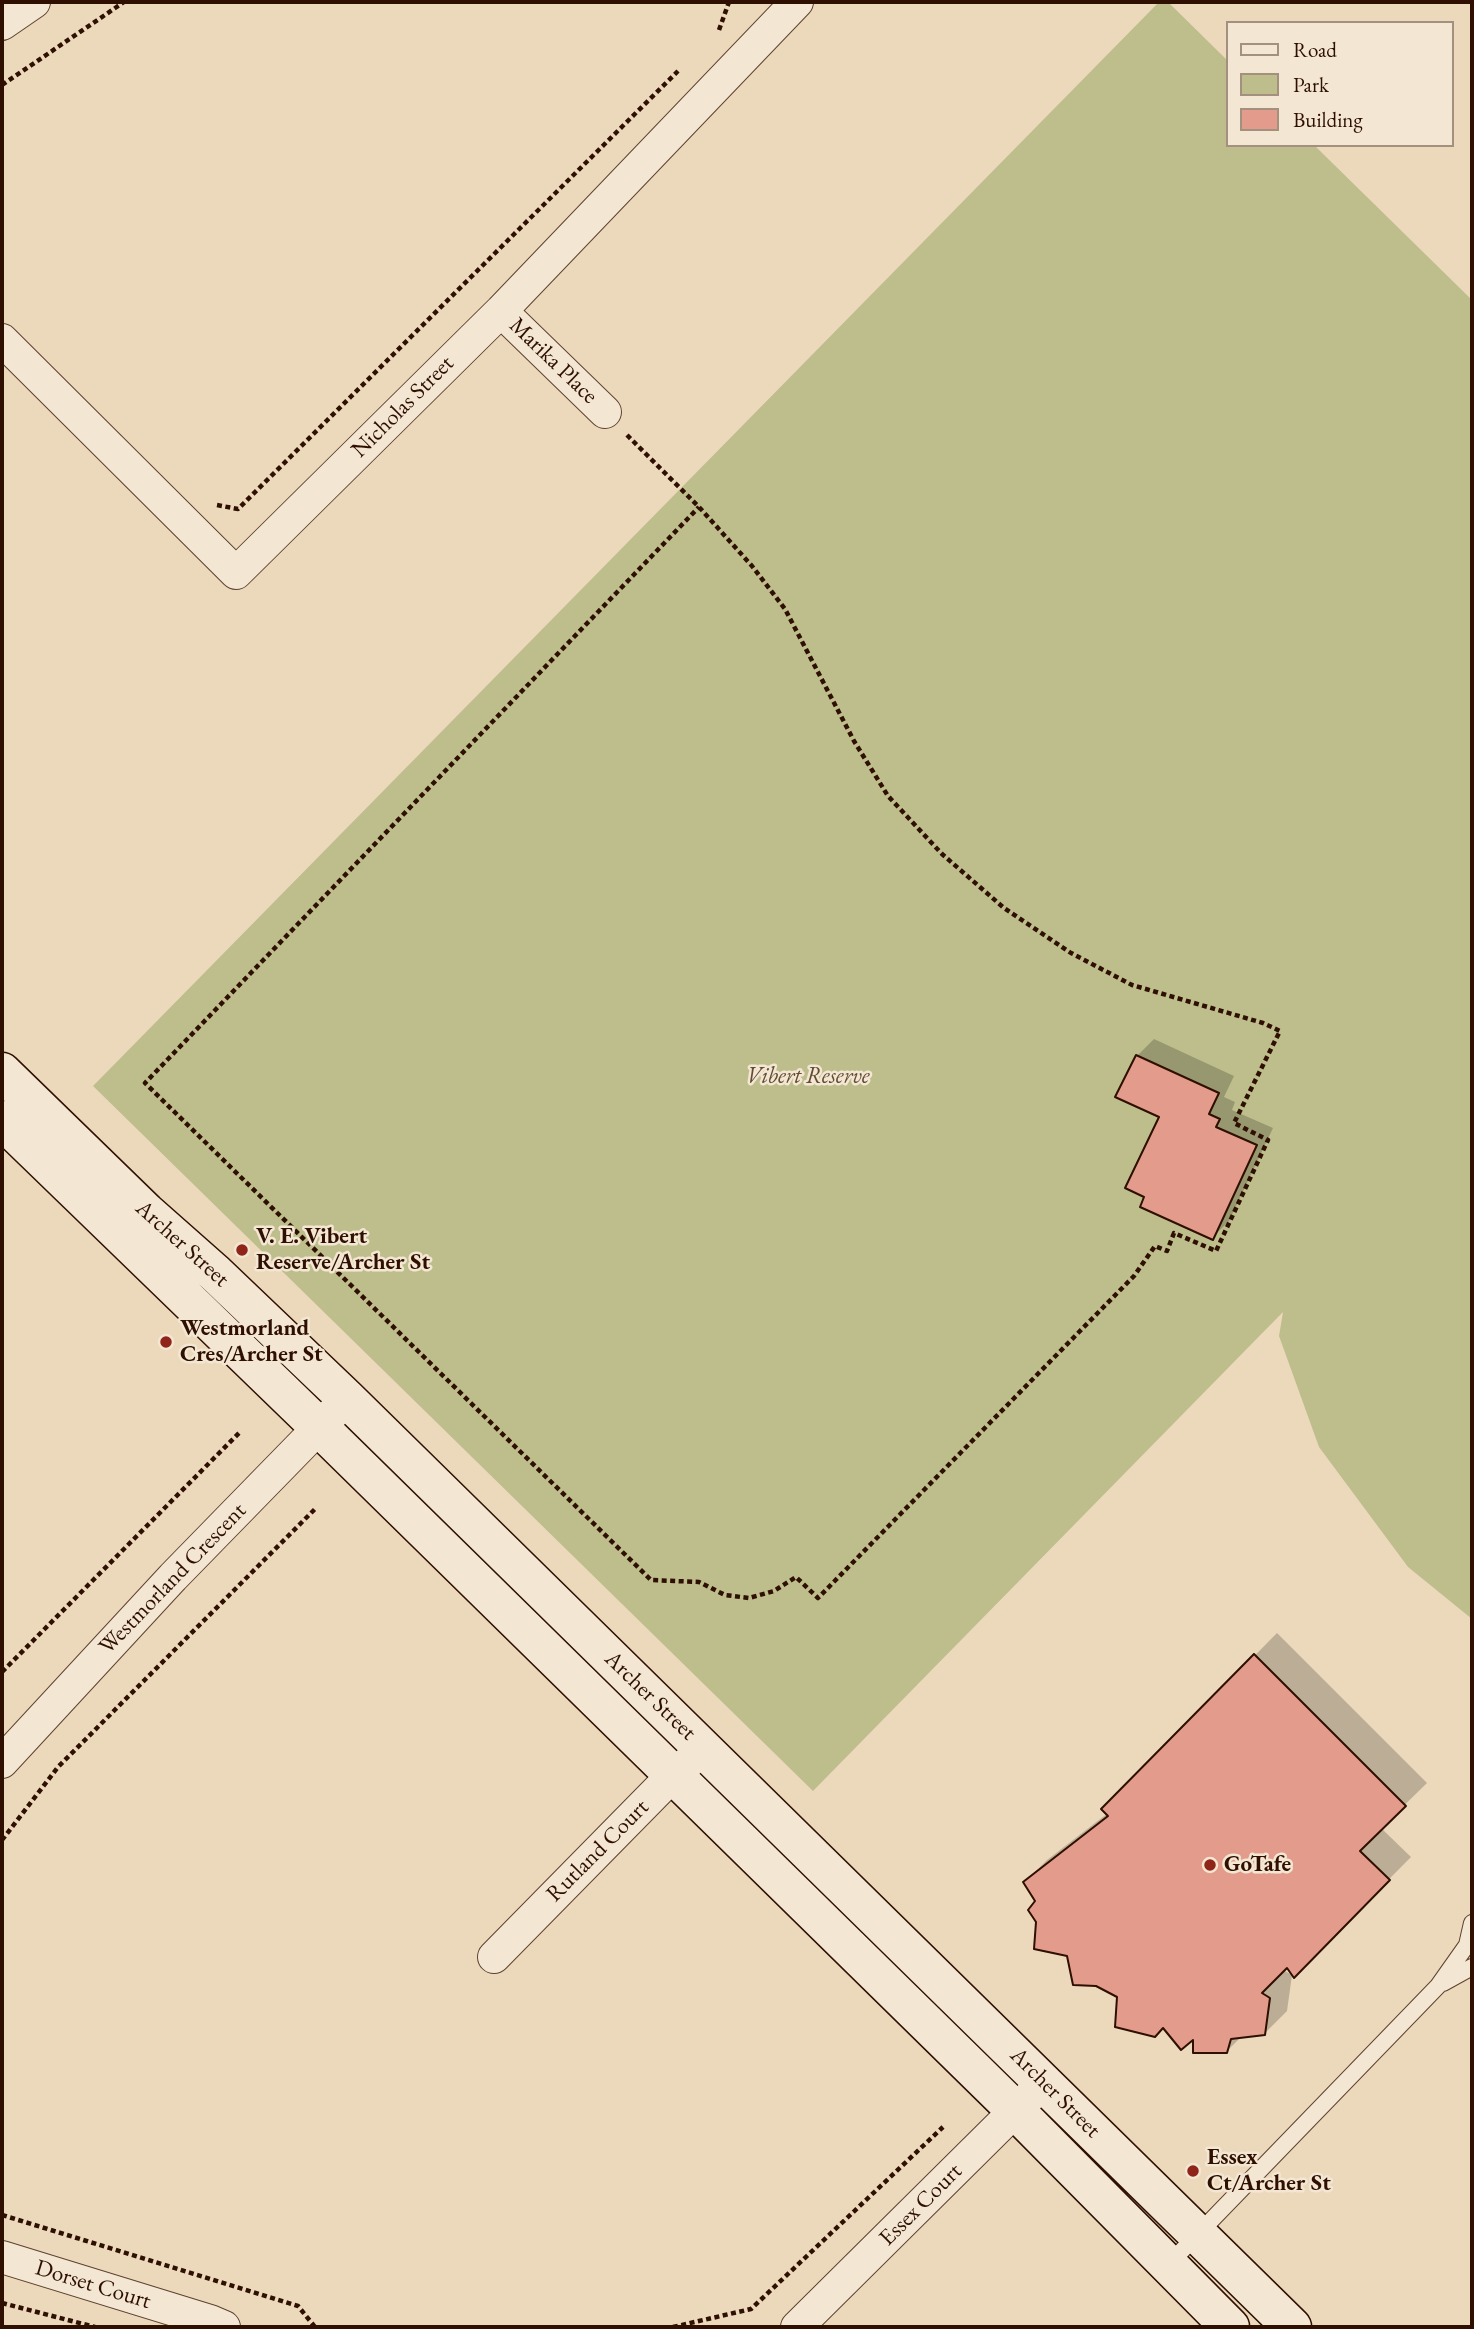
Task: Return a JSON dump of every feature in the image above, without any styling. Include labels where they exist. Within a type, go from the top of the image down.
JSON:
[{"type":"main road","name":"Archer Street","points":[[2,1072],[133,1225],[320,1428],[1016,2111],[1230,2327]]},
{"type":"main road","name":"Archer Street","points":[[2,1120],[133,1225],[215,1273],[705,1749],[1292,2327]]},
{"type":"main road","points":[[503,1608],[532,1580]]},
{"type":"street","points":[[2,24],[34,2]]},
{"type":"street","name":"Nicholas Street","points":[[2,340],[236,573],[501,311],[797,2]]},
{"type":"street","name":"Marika Place","points":[[501,311],[605,412]]},
{"type":"street","name":"Westmorland Crescent","points":[[5,1751],[347,1399]]},
{"type":"street","name":"Rutland Court","points":[[494,1956],[673,1775],[705,1749]]},
{"type":"street","name":"Essex Court","points":[[797,2327],[1044,2082]]},
{"type":"street","name":"Dorset Court","points":[[2,2257],[224,2327]]},
{"type":"lane","points":[[1168,2265],[1438,1986],[1467,1945],[1472,1923]]},
{"type":"lane","points":[[1438,1986],[1472,1967]]},
{"type":"path","points":[[2,85],[124,2]]},
{"type":"path","points":[[710,39],[720,29],[729,2]]},
{"type":"path","points":[[209,503],[237,509],[681,68]]},
{"type":"path","points":[[605,412],[699,507],[752,566],[785,609],[854,741],[888,796],[942,854],[1004,908],[1071,953],[1132,985],[1263,1023],[1280,1031],[1234,1124],[1268,1140],[1216,1251],[1174,1233],[1167,1251],[1155,1246],[1134,1276],[818,1598],[796,1577],[774,1591],[749,1598],[725,1595],[699,1583],[651,1580],[145,1083],[699,507]]},
{"type":"path","points":[[2,1672],[239,1433]]},
{"type":"path","points":[[2,1840],[58,1767],[315,1509]]},
{"type":"path","points":[[673,2327],[751,2309],[943,2127]]},
{"type":"path","points":[[2,2216],[298,2306],[315,2327]]},
{"type":"path","points":[[2,2303],[95,2327]]},
{"type":"green space","name":"Vibert Reserve","points":[[1159,2],[1168,2],[1226,59],[1226,147],[1316,147],[1472,300],[1472,1619],[1408,1567],[1319,1447],[1279,1336],[1283,1312],[813,1791],[93,1086]]},
{"type":"building","points":[[1136,1055],[1219,1093],[1209,1114],[1220,1119],[1216,1127],[1257,1145],[1213,1240],[1140,1207],[1144,1197],[1125,1188],[1159,1117],[1115,1097]]},
{"type":"building","name":"GoTafe","points":[[1254,1654],[1406,1806],[1360,1851],[1390,1880],[1294,1978],[1287,1968],[1262,1993],[1270,1998],[1265,2035],[1231,2039],[1227,2053],[1193,2053],[1193,2040],[1181,2050],[1163,2028],[1155,2037],[1115,2027],[1117,1997],[1096,1986],[1073,1985],[1067,1956],[1034,1949],[1036,1922],[1028,1910],[1035,1901],[1023,1882],[1108,1816],[1101,1809]]},
{"type":"place","name":"V. E. Vibert Reserve/Archer St","points":[[242,1250]]},
{"type":"place","name":"Westmorland Cres/Archer St","points":[[166,1342]]},
{"type":"place","name":"GoTafe","points":[[1210,1865]]},
{"type":"place","name":"Essex Ct/Archer St","points":[[1193,2171]]}]
